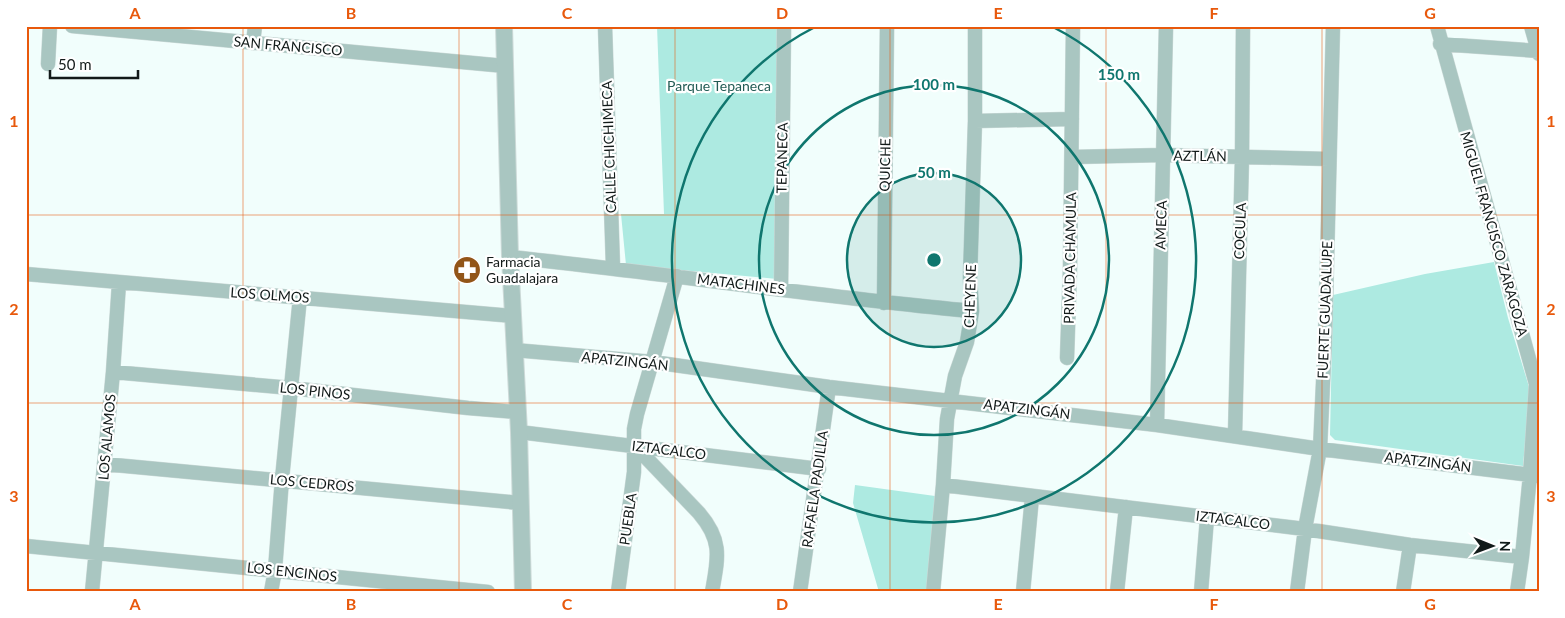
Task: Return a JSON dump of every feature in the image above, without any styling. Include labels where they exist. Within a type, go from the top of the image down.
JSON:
[{"type":"street","points":[[48,64],[50,26]]},
{"type":"street","name":"SAN FRANCISCO","points":[[72,26],[505,66]]},
{"type":"street","points":[[254,43],[255,26]]},
{"type":"street","points":[[504,26],[510,257],[519,432],[523,592]]},
{"type":"street","name":"CALLE CHICHIMECA","points":[[605,26],[613,267]]},
{"type":"street","name":"TEPANECA","points":[[781,289],[784,26]]},
{"type":"street","name":"QUICHE","points":[[884,303],[887,26]]},
{"type":"street","name":"CHEYENE","points":[[933,592],[943,485],[946,426],[955,376],[967,342],[972,311],[970,278],[976,121],[975,26]]},
{"type":"street","name":"PRIVADA CHAMULA","points":[[1067,358],[1073,26]]},
{"type":"street","name":"AMECA","points":[[1158,425],[1166,26]]},
{"type":"street","name":"COCULA","points":[[1235,435],[1242,157],[1243,26]]},
{"type":"street","name":"FUERTE GUADALUPE","points":[[1297,592],[1305,529],[1320,449],[1325,339],[1332,26]]},
{"type":"street","name":"MIGUEL FRANCISCO ZARAGOZA","points":[[1437,26],[1440,44],[1537,384],[1534,476],[1517,592]]},
{"type":"street","points":[[1440,44],[1538,52],[1531,26]]},
{"type":"street","points":[[976,121],[1072,119]]},
{"type":"street","name":"AZTLÁN","points":[[1072,157],[1163,155],[1329,159]]},
{"type":"street","name":"MATACHINES","points":[[510,257],[613,267],[884,303],[972,311]]},
{"type":"street","name":"LOS OLMOS","points":[[26,274],[513,316]]},
{"type":"street","name":"PUEBLA","points":[[618,592],[634,472],[634,429],[677,276]]},
{"type":"street","name":"LOS ALAMOS","points":[[92,592],[113,372],[119,282]]},
{"type":"street","points":[[270,592],[275,570],[300,297]]},
{"type":"street","name":"APATZINGÁN","points":[[514,350],[652,362],[829,387],[1158,425],[1320,449],[1534,476]]},
{"type":"street","name":"LOS PINOS","points":[[113,372],[291,388],[517,412]]},
{"type":"street","name":"RAFAELA PADILLA","points":[[800,592],[819,469],[829,387]]},
{"type":"street","name":"IZTACALCO","points":[[519,432],[819,469]]},
{"type":"street","points":[[634,446],[699,513],[715,534],[716,566],[712,592]]},
{"type":"street","name":"LOS CEDROS","points":[[104,464],[520,503]]},
{"type":"street","name":"IZTACALCO","points":[[943,485],[1305,529],[1410,545],[1522,556]]},
{"type":"street","points":[[1023,592],[1032,497]]},
{"type":"street","points":[[1117,592],[1126,507]]},
{"type":"street","points":[[1202,592],[1207,518]]},
{"type":"street","points":[[1403,592],[1410,545]]},
{"type":"street","name":"LOS ENCINOS","points":[[26,546],[488,592]]},
{"type":"green space","name":"Parque Tepaneca","points":[[657,26],[778,26],[777,279],[626,265],[621,214],[664,214]]},
{"type":"green space","points":[[1494,262],[1508,318],[1530,390],[1523,466],[1335,440],[1330,435],[1333,295],[1425,274]]},
{"type":"green space","points":[[855,485],[935,496],[927,592],[879,592],[853,503]]},
{"type":"place","name":"Farmacia Guadalajara","points":[[467,270]]}]
